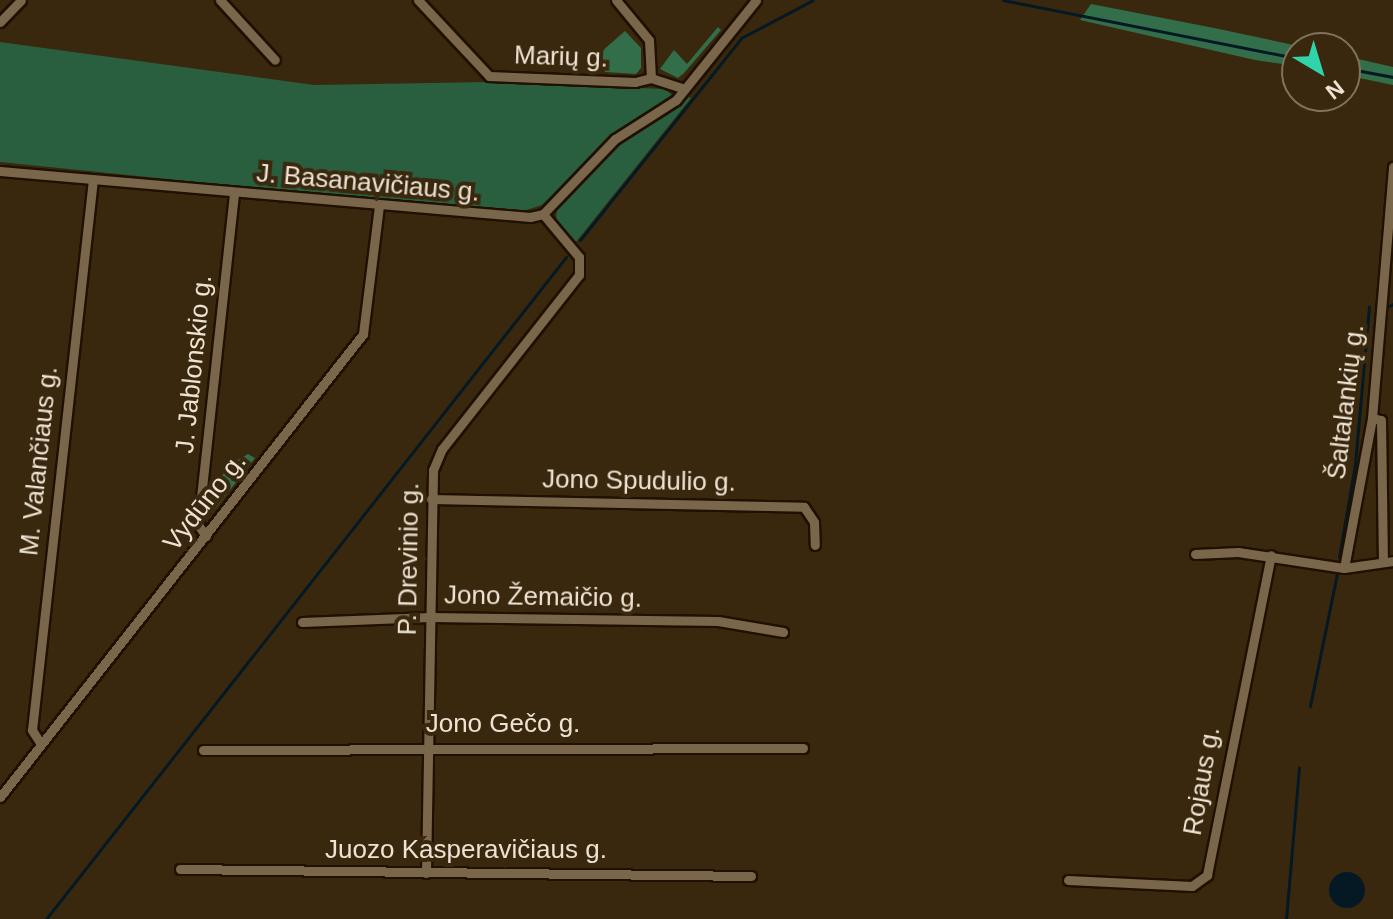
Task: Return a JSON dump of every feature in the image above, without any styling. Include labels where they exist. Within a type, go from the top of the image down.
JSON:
[{"type":"street","points":[[0,22],[21,0]]},
{"type":"street","points":[[220,0],[275,60]]},
{"type":"street","name":"Marių g.","points":[[418,0],[489,76],[635,82],[651,78],[684,89]]},
{"type":"street","points":[[616,0],[649,40],[651,78]]},
{"type":"street","points":[[543,214],[615,139],[665,109],[756,0]]},
{"type":"street","name":"Šaltalankių g.","points":[[1344,568],[1372,418],[1393,167]]},
{"type":"street","name":"J. Basanavičiaus g.","points":[[0,171],[514,219],[543,214]]},
{"type":"street","name":"M. Valančiaus g.","points":[[41,744],[32,730],[93,179]]},
{"type":"street","name":"J. Jablonskio g.","points":[[206,536],[198,525],[234,193]]},
{"type":"street","name":"Vydūno g.","points":[[0,797],[363,334],[379,206]]},
{"type":"street","name":"P. Drevinio g.","points":[[426,873],[431,499],[442,449],[579,275],[579,257],[543,214]]},
{"type":"street","points":[[1195,554],[1271,555],[1344,568],[1388,562],[1381,420],[1372,418]]},
{"type":"street","name":"Jono Spudulio g.","points":[[431,499],[804,507],[814,522],[815,545]]},
{"type":"street","name":"Rojaus g.","points":[[1068,880],[1192,886],[1207,875],[1271,555]]},
{"type":"street","name":"Jono Žemaičio g.","points":[[302,622],[430,617],[718,621],[783,632]]},
{"type":"street","name":"Jono Gečo g.","points":[[203,750],[427,746],[803,748]]},
{"type":"street","name":"Juozo Kasperavičiaus g.","points":[[180,869],[751,876]]},
{"type":"green space","points":[[1091,4],[1281,42],[1281,64],[1255,60],[1080,20]]},
{"type":"green space","points":[[718,27],[721,30],[678,78],[660,69],[674,50],[687,64]]},
{"type":"green space","points":[[625,31],[641,48],[641,68],[636,74],[605,72],[601,52]]},
{"type":"green space","points":[[0,42],[314,85],[487,82],[665,89],[672,95],[615,134],[542,205],[517,213],[483,211],[0,162]]},
{"type":"green space","points":[[1361,60],[1393,67],[1393,85],[1361,78]]},
{"type":"green space","points":[[686,96],[691,98],[576,242],[556,221],[557,206],[627,138]]},
{"type":"green space","points":[[248,454],[255,458],[212,513],[213,487],[231,464]]},
{"type":"water","points":[[1347,872],[1360,877],[1365,890],[1360,903],[1347,908],[1334,903],[1329,890],[1334,877]]},
{"type":"waterway","points":[[580,240],[741,38],[813,0]]},
{"type":"waterway","points":[[1003,0],[1281,55]]},
{"type":"waterway","points":[[1361,71],[1393,77]]},
{"type":"waterway","points":[[46,919],[566,257]]},
{"type":"waterway","points":[[1389,306],[1393,304]]},
{"type":"waterway","points":[[1339,557],[1355,464],[1369,307]]},
{"type":"waterway","points":[[1310,706],[1337,573]]},
{"type":"waterway","points":[[1286,919],[1299,768]]}]
